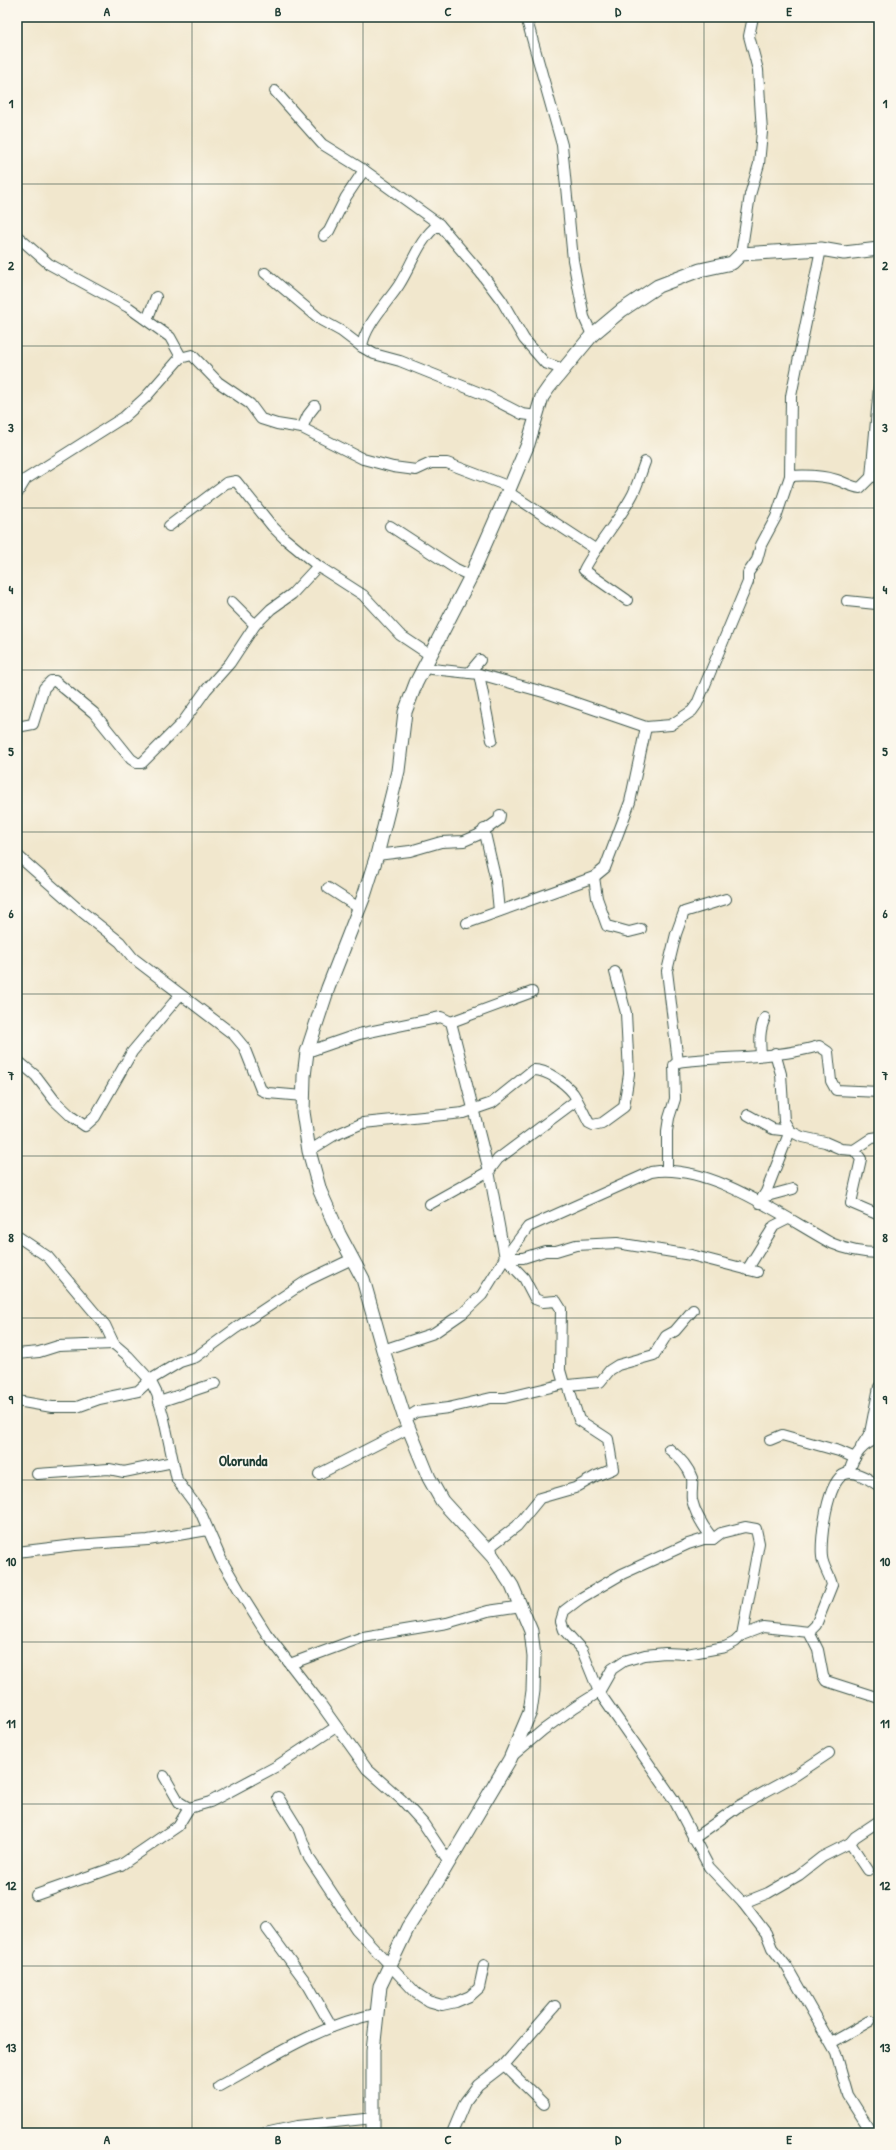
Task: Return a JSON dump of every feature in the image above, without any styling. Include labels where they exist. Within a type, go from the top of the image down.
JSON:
[{"type":"street","points":[[526,17],[562,146],[573,260],[584,317],[592,336]]},
{"type":"street","points":[[373,2133],[373,2051],[380,1986],[408,1927],[449,1862],[510,1759],[530,1712],[533,1691],[534,1657],[531,1631],[522,1606],[512,1586],[493,1558],[442,1500],[429,1478],[407,1423],[383,1350],[363,1279],[320,1191],[309,1151],[303,1112],[304,1076],[307,1052],[328,988],[359,908],[377,855],[398,771],[405,712],[423,668],[471,576],[509,490],[528,444],[542,397],[592,336],[622,310],[658,286],[700,270],[732,263],[741,254],[750,195],[759,164],[761,147],[758,70],[749,36],[753,17]]},
{"type":"street","points":[[275,91],[322,144],[364,170],[439,224],[485,278],[502,302],[524,339],[545,363],[564,369]]},
{"type":"street","points":[[324,236],[329,231],[346,197],[364,170]]},
{"type":"street","points":[[362,347],[363,339],[370,326],[399,285],[416,251],[430,232],[439,224]]},
{"type":"street","points":[[17,236],[49,264],[128,307],[170,337],[181,358]]},
{"type":"street","points":[[741,254],[821,249],[844,254],[879,249]]},
{"type":"street","points":[[423,668],[474,673],[548,693],[646,726],[671,725],[692,711],[697,704],[748,582],[748,573],[757,560],[760,545],[776,517],[790,476],[791,396],[821,249]]},
{"type":"street","points":[[265,273],[321,320],[374,354],[400,361],[485,395],[522,414],[537,416]]},
{"type":"street","points":[[147,320],[156,297]]},
{"type":"street","points":[[17,494],[26,479],[124,416],[145,398],[181,358],[192,355],[218,382],[250,404],[261,419],[277,424],[302,428],[363,459],[394,467],[416,470],[431,463],[447,463],[509,490],[595,549]]},
{"type":"street","points":[[790,476],[813,475],[837,480],[851,488],[860,488],[875,477],[879,387]]},
{"type":"street","points":[[302,428],[308,415],[316,406]]},
{"type":"street","points":[[627,600],[584,570],[595,549],[616,523],[634,493],[645,462]]},
{"type":"street","points":[[169,526],[226,482],[236,481],[272,526],[318,566],[363,595],[400,635],[430,655]]},
{"type":"street","points":[[390,526],[456,569],[471,576]]},
{"type":"street","points":[[17,727],[34,724],[44,688],[51,681],[55,681],[94,713],[135,762],[142,763],[183,722],[206,690],[230,663],[255,625],[271,609],[292,594],[318,566]]},
{"type":"street","points":[[847,601],[876,604],[879,601]]},
{"type":"street","points":[[232,602],[255,625]]},
{"type":"street","points":[[480,660],[474,673],[492,740]]},
{"type":"street","points":[[467,923],[594,877],[605,868],[630,802],[646,726]]},
{"type":"street","points":[[377,855],[410,851],[441,842],[464,841],[499,820],[500,815]]},
{"type":"street","points":[[484,830],[496,880],[499,911]]},
{"type":"street","points":[[17,855],[76,907],[120,942],[133,958],[234,1035],[244,1048],[261,1090],[268,1094],[303,1096]]},
{"type":"street","points":[[594,877],[599,905],[607,926],[629,932],[641,929]]},
{"type":"street","points":[[328,888],[359,908]]},
{"type":"street","points":[[678,1062],[667,971],[676,934],[684,912],[726,899]]},
{"type":"street","points":[[309,1151],[333,1136],[363,1123],[463,1113],[492,1103],[533,1070],[543,1072],[566,1087],[577,1100],[589,1123],[593,1125],[602,1123],[624,1107],[629,1074],[626,1013],[615,972]]},
{"type":"street","points":[[450,1022],[532,992]]},
{"type":"street","points":[[17,1060],[36,1076],[55,1101],[72,1117],[85,1126],[95,1117],[132,1052],[180,995]]},
{"type":"street","points":[[307,1052],[359,1034],[441,1017],[450,1022],[489,1171],[505,1258],[524,1278],[535,1299],[543,1302],[556,1301],[561,1309],[560,1370],[579,1420],[608,1439],[613,1469],[596,1476],[575,1488],[540,1498],[516,1526],[491,1546],[493,1558]]},
{"type":"street","points":[[761,1055],[760,1042],[762,1024],[765,1018]]},
{"type":"street","points":[[667,1170],[667,1131],[669,1118],[675,1099],[674,1065],[678,1062],[803,1051],[819,1046],[828,1052],[831,1081],[836,1090],[879,1092]]},
{"type":"street","points":[[775,1053],[781,1074],[784,1121],[790,1131]]},
{"type":"street","points":[[430,1204],[489,1171],[498,1159],[577,1100]]},
{"type":"street","points":[[748,1115],[773,1129],[790,1131],[802,1137],[825,1142],[841,1149],[854,1150],[872,1138],[879,1138]]},
{"type":"street","points":[[761,1200],[790,1131]]},
{"type":"street","points":[[854,1150],[861,1159],[851,1203],[879,1215]]},
{"type":"street","points":[[383,1350],[443,1329],[463,1313],[482,1295],[505,1258],[528,1228],[651,1172],[667,1170],[707,1178],[761,1200],[788,1219],[846,1249],[863,1253],[879,1252]]},
{"type":"street","points":[[761,1200],[793,1189]]},
{"type":"street","points":[[505,1258],[522,1258],[545,1251],[556,1251],[576,1245],[617,1243],[685,1254],[752,1271],[774,1226],[788,1219]]},
{"type":"street","points":[[17,1236],[48,1257],[105,1325],[114,1344],[128,1356],[150,1380],[159,1402],[173,1462],[181,1488],[200,1511],[221,1559],[242,1596],[266,1633],[317,1699],[367,1769],[402,1800],[423,1823],[449,1862]]},
{"type":"street","points":[[17,1401],[52,1407],[77,1406],[138,1390],[150,1380],[180,1362],[196,1357],[236,1328],[308,1280],[352,1259]]},
{"type":"street","points":[[319,1474],[407,1423],[416,1412],[448,1408],[491,1398],[505,1398],[566,1385],[600,1382],[610,1370],[618,1365],[654,1355],[666,1336],[675,1331],[693,1310]]},
{"type":"street","points":[[17,1354],[39,1352],[58,1346],[114,1344]]},
{"type":"street","points":[[159,1402],[216,1383]]},
{"type":"street","points":[[849,1474],[855,1458],[870,1433],[879,1387]]},
{"type":"street","points":[[770,1440],[782,1435],[839,1451],[855,1458]]},
{"type":"street","points":[[861,1448],[879,1439]]},
{"type":"street","points":[[669,1449],[679,1457],[692,1478],[692,1501],[705,1529],[713,1539]]},
{"type":"street","points":[[37,1474],[104,1469],[124,1472],[173,1462]]},
{"type":"street","points":[[809,1632],[816,1625],[832,1585],[822,1557],[821,1536],[826,1509],[841,1477],[849,1474],[855,1474],[879,1486]]},
{"type":"street","points":[[742,1635],[758,1543],[756,1528],[745,1528],[721,1533],[713,1539],[704,1539],[688,1544],[622,1574],[580,1598],[564,1611],[561,1621],[564,1630],[582,1650],[600,1692],[671,1796],[709,1867],[744,1903],[766,1933],[772,1948],[787,1967],[831,2043],[836,2053],[848,2095],[872,2133]]},
{"type":"street","points":[[17,1552],[75,1545],[148,1540],[208,1530]]},
{"type":"street","points":[[290,1664],[363,1637],[447,1623],[488,1612],[522,1606]]},
{"type":"street","points":[[510,1759],[543,1730],[575,1707],[600,1692],[612,1669],[624,1661],[658,1654],[687,1654],[725,1647],[735,1642],[742,1635],[763,1627],[809,1632],[814,1639],[822,1676],[826,1681],[879,1698]]},
{"type":"street","points":[[36,1895],[121,1865],[178,1826],[189,1808],[210,1802],[277,1766],[336,1727]]},
{"type":"street","points":[[693,1839],[739,1806],[796,1775],[829,1753]]},
{"type":"street","points":[[164,1776],[179,1802],[189,1808]]},
{"type":"street","points":[[278,1797],[299,1831],[309,1858],[356,1929],[390,1963],[416,1993],[428,2002],[442,2005],[463,1999],[479,1988],[484,1966]]},
{"type":"street","points":[[744,1903],[799,1875],[822,1857],[850,1843],[854,1837],[879,1821]]},
{"type":"street","points":[[850,1843],[868,1870]]},
{"type":"street","points":[[267,1929],[308,1985],[332,2027]]},
{"type":"street","points":[[452,2133],[465,2102],[478,2085],[504,2065],[555,2006]]},
{"type":"street","points":[[219,2086],[332,2027],[355,2018],[376,2014]]},
{"type":"street","points":[[831,2043],[870,2021]]},
{"type":"street","points":[[504,2065],[544,2104]]},
{"type":"street","points":[[265,2133],[297,2126],[374,2118]]},
{"type":"district","name":"Olorunda","points":[[243,1460]]}]
